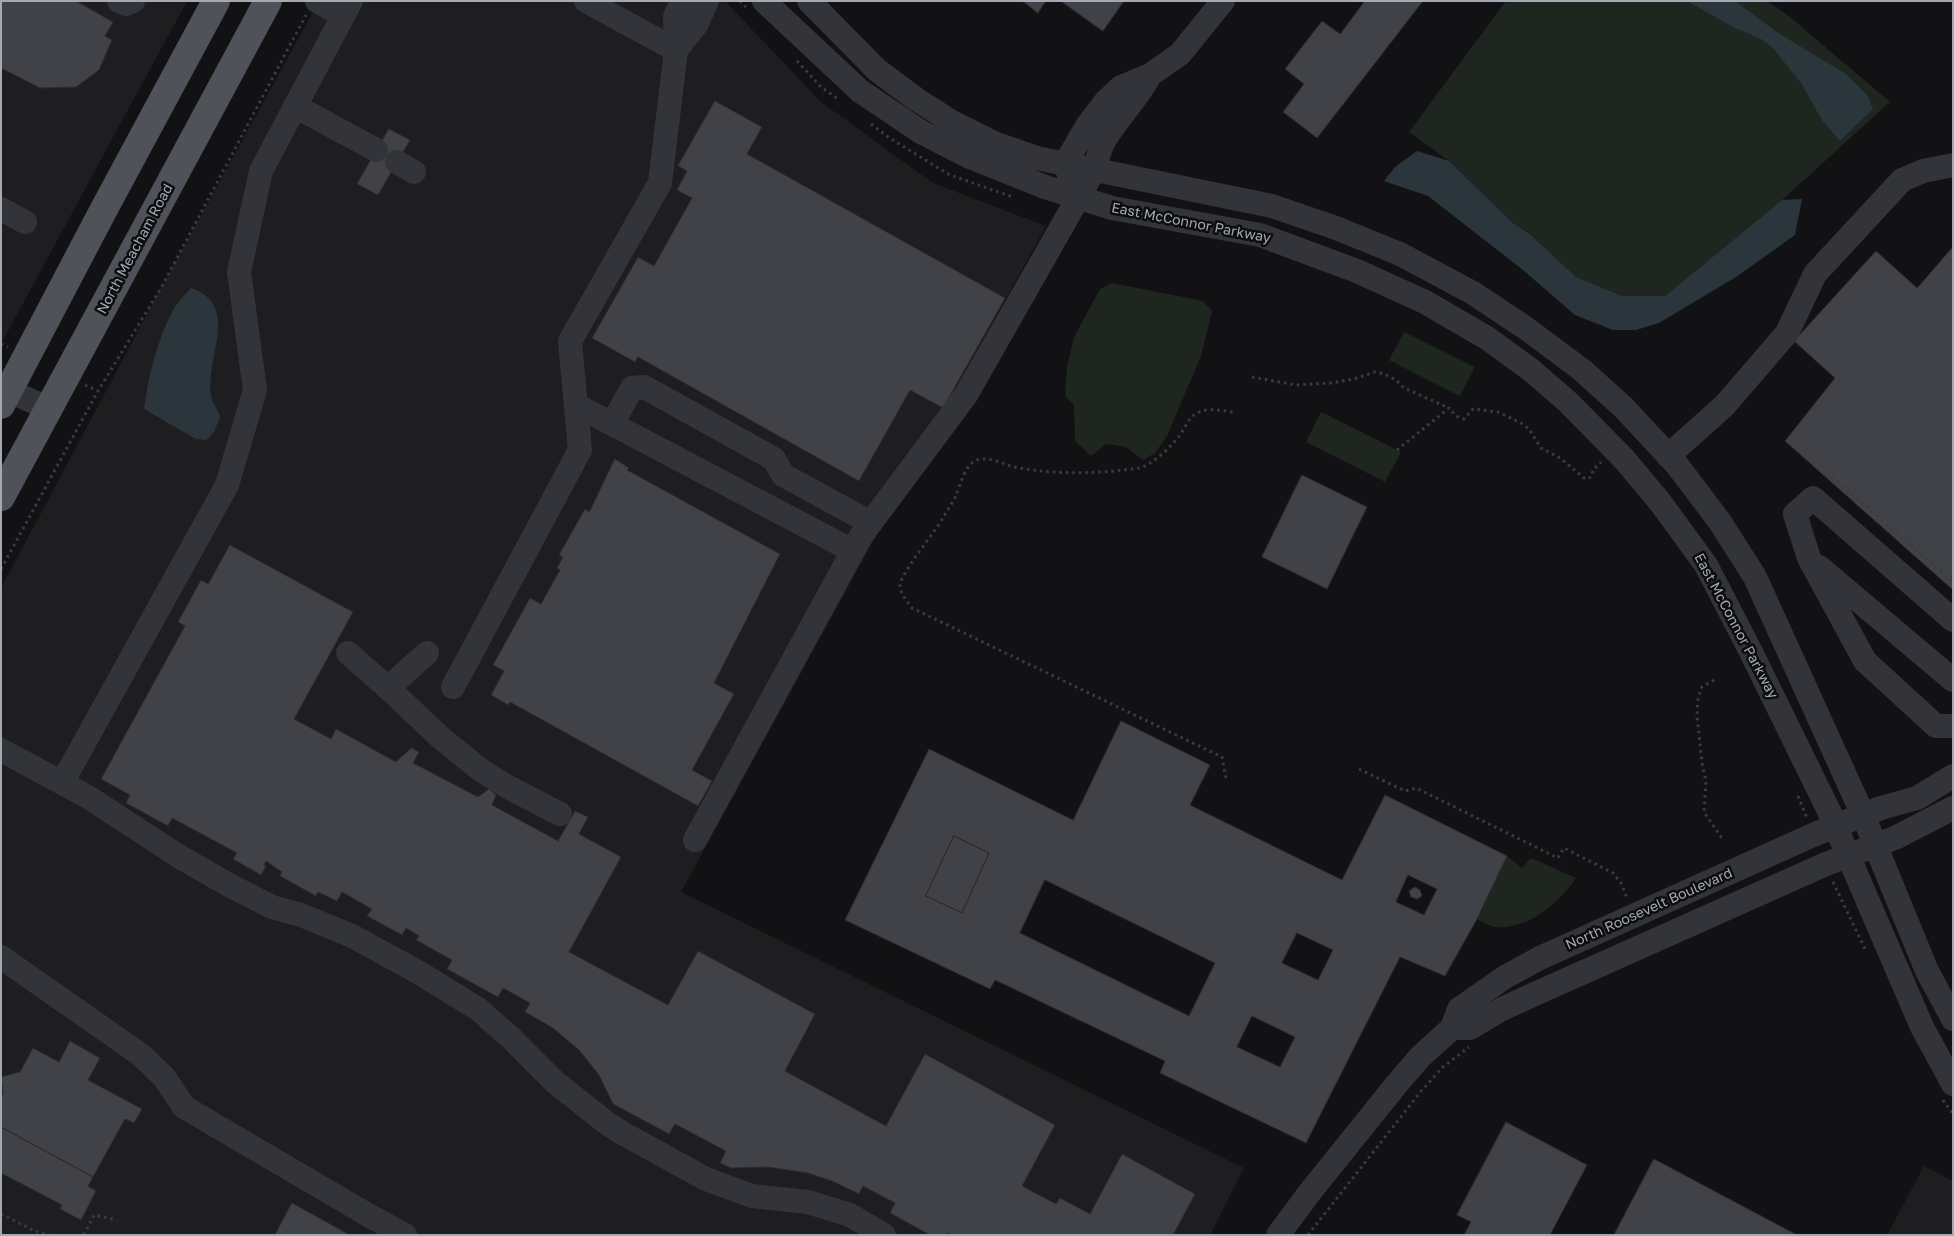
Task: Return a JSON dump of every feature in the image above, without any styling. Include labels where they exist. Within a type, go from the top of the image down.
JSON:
[{"type":"main road","points":[[4,394],[216,1]]},
{"type":"main road","name":"North Meacham Road","points":[[1,497],[268,1]]},
{"type":"street","points":[[119,1],[126,4],[133,1]]},
{"type":"street","points":[[586,1],[676,50]]},
{"type":"street","points":[[453,687],[580,450],[570,341],[660,183],[676,50],[675,16],[682,1]]},
{"type":"street","points":[[676,50],[696,25],[707,1]]},
{"type":"street","points":[[810,1],[877,70],[923,104],[994,144],[1037,158],[1272,206],[1336,228],[1400,254],[1473,293],[1527,329],[1582,370],[1624,408],[1668,456],[1720,522],[1755,577],[1863,814],[1927,971],[1953,1019]]},
{"type":"street","points":[[1065,164],[1086,126],[1106,100],[1121,87],[1150,75],[1180,54],[1223,1]]},
{"type":"street","name":"East McConnor Parkway","points":[[755,5],[860,91],[921,132],[968,156],[1046,187],[1112,208],[1260,235],[1357,271],[1425,302],[1487,338],[1531,370],[1569,403],[1624,459],[1660,502],[1706,565],[1756,660],[1836,826],[1922,1028],[1953,1084]]},
{"type":"street","points":[[62,783],[227,485],[254,390],[239,272],[261,171],[347,8],[312,6]]},
{"type":"street","points":[[695,840],[853,551],[871,522],[966,395],[1094,170],[1102,144],[1142,90],[1150,75]]},
{"type":"street","points":[[295,106],[376,150]]},
{"type":"street","points":[[1065,164],[1078,197]]},
{"type":"street","points":[[1668,456],[1725,404],[1787,333],[1815,274],[1902,180],[1923,171],[1953,165]]},
{"type":"street","points":[[1,210],[25,222]]},
{"type":"street","points":[[612,424],[632,388],[644,387],[774,459],[783,474],[871,522]]},
{"type":"street","points":[[4,394],[49,409]]},
{"type":"street","points":[[576,405],[853,551]]},
{"type":"street","points":[[1953,620],[1813,498],[1795,514],[1809,558],[1865,661],[1936,726],[1953,726]]},
{"type":"street","points":[[1809,558],[1953,680]]},
{"type":"street","points":[[348,653],[440,738],[478,768],[506,786],[560,814]]},
{"type":"street","points":[[388,688],[427,653]]},
{"type":"street","points":[[3,754],[88,797],[180,857],[229,885],[272,907],[301,915],[352,936],[418,972],[478,1009],[511,1038],[556,1083],[608,1124],[706,1179],[752,1196],[808,1202],[850,1215],[884,1235]]},
{"type":"street","name":"North Roosevelt Boulevard","points":[[1278,1235],[1396,1085],[1420,1058],[1452,1028],[1459,1009],[1504,977],[1533,961],[1863,814],[1916,798],[1953,776]]},
{"type":"street","points":[[1452,1028],[1470,1028],[1502,1009],[1848,855],[1895,838],[1953,808]]},
{"type":"street","points":[[1,957],[141,1055],[164,1077],[184,1107],[395,1232]]},
{"type":"path","points":[[740,1],[755,5]]},
{"type":"path","points":[[1,569],[98,391],[161,288],[312,6]]},
{"type":"path","points":[[794,58],[822,87],[844,104]]},
{"type":"path","points":[[868,122],[891,139],[950,175],[1019,199]]},
{"type":"path","points":[[1252,377],[1296,385],[1330,383],[1354,379],[1375,372],[1384,374],[1396,380],[1404,388],[1449,408],[1456,416],[1464,419],[1473,409],[1498,412],[1512,418],[1529,429],[1541,448],[1560,458],[1584,478],[1592,476],[1594,470],[1606,458]]},
{"type":"path","points":[[1397,450],[1449,408]]},
{"type":"path","points":[[1226,778],[1222,757],[912,608],[902,596],[900,585],[902,575],[931,536],[956,496],[962,480],[972,463],[979,459],[1041,472],[1075,473],[1142,468],[1155,460],[1180,436],[1187,421],[1194,414],[1207,410],[1232,412]]},
{"type":"path","points":[[1832,476],[1953,582]]},
{"type":"path","points":[[1714,680],[1702,687],[1698,698],[1698,729],[1706,781],[1704,812],[1723,840]]},
{"type":"path","points":[[1359,769],[1405,791],[1416,788],[1558,858],[1564,848],[1613,873],[1621,883],[1627,898]]},
{"type":"path","points":[[1795,787],[1807,820]]},
{"type":"path","points":[[1308,1235],[1422,1090],[1462,1051],[1476,1043]]},
{"type":"path","points":[[1,1214],[35,1231],[50,1235]]},
{"type":"path","points":[[84,1235],[94,1215],[116,1220]]},
{"type":"shaded area","points":[[1,1],[187,1],[1,344]]},
{"type":"shaded area","points":[[319,1],[725,1],[821,102],[933,183],[1046,226],[681,892],[1244,1168],[1210,1235],[1,1235],[1,588],[161,288]]},
{"type":"shaded area","points":[[1506,1],[1767,1],[1790,17],[1890,102],[1782,200],[1665,296],[1622,296],[1576,277],[1531,235],[1513,223],[1449,161],[1409,132]]},
{"type":"shaded area","points":[[1687,1],[1735,1],[1778,33],[1846,74],[1867,95],[1873,109],[1840,141],[1822,120],[1801,83],[1773,48],[1761,39],[1735,28]]},
{"type":"shaded area","points":[[1417,151],[1449,161],[1513,223],[1531,235],[1576,277],[1622,296],[1665,296],[1782,200],[1802,199],[1795,235],[1736,277],[1659,323],[1636,330],[1613,330],[1575,315],[1523,270],[1428,196],[1384,181],[1395,167]]},
{"type":"shaded area","points":[[1112,283],[1203,301],[1212,311],[1201,356],[1167,436],[1155,453],[1143,460],[1126,447],[1106,444],[1091,456],[1075,441],[1074,405],[1065,396],[1067,367],[1074,337],[1100,289]]},
{"type":"shaded area","points":[[191,288],[206,296],[214,307],[218,320],[218,334],[210,381],[211,395],[220,417],[214,432],[206,440],[196,439],[144,409],[148,384],[162,335],[174,309]]},
{"type":"shaded area","points":[[1404,332],[1475,367],[1460,396],[1389,360]]},
{"type":"shaded area","points":[[1321,412],[1401,452],[1385,482],[1306,442]]},
{"type":"shaded area","points":[[1507,856],[1522,868],[1531,858],[1576,878],[1561,897],[1542,913],[1519,924],[1495,927],[1477,919]]},
{"type":"shaded area","points":[[1924,1166],[1953,1181],[1953,1235],[1887,1235]]},
{"type":"building","points":[[1,1],[76,1],[113,22],[105,36],[112,40],[99,70],[76,87],[40,88],[1,68]]},
{"type":"building","points":[[1023,1],[1046,1],[1038,13]]},
{"type":"building","points":[[1061,1],[1124,1],[1103,31]]},
{"type":"building","points":[[1365,1],[1423,1],[1317,138],[1283,112],[1304,84],[1285,69],[1322,21],[1340,34]]},
{"type":"building","points":[[715,101],[762,127],[747,154],[1005,298],[943,408],[910,390],[859,481],[638,357],[635,362],[592,338],[638,257],[654,266],[692,198],[677,190],[687,171],[678,166]]},
{"type":"building","points":[[389,129],[410,140],[378,195],[357,184]]},
{"type":"building","points":[[1953,247],[1953,590],[1785,441],[1835,378],[1794,341],[1876,251],[1917,288]]},
{"type":"building","points":[[615,459],[629,468],[627,470],[780,554],[714,683],[734,694],[692,770],[712,781],[698,806],[510,702],[508,705],[491,695],[504,671],[493,665],[530,598],[541,604],[560,570],[557,568],[563,557],[559,555],[585,509],[589,512]]},
{"type":"building","points":[[1302,475],[1367,507],[1327,589],[1262,557]]},
{"type":"building","points":[[230,545],[353,612],[294,719],[331,739],[336,729],[396,762],[411,748],[419,752],[413,763],[478,797],[489,789],[496,795],[492,805],[558,841],[575,811],[588,817],[579,834],[621,857],[569,952],[668,1005],[698,951],[815,1014],[785,1071],[886,1126],[925,1054],[1055,1125],[1022,1186],[1056,1204],[1060,1198],[1090,1214],[1122,1154],[1195,1194],[1173,1235],[951,1235],[947,1233],[946,1235],[930,1235],[890,1213],[895,1203],[863,1186],[859,1194],[832,1181],[808,1173],[767,1167],[731,1168],[720,1163],[726,1151],[675,1124],[669,1134],[613,1104],[599,1075],[579,1050],[553,1028],[525,1012],[530,1003],[503,988],[498,997],[447,969],[452,960],[416,940],[419,936],[406,928],[402,935],[367,916],[372,909],[342,892],[337,901],[318,892],[316,896],[280,876],[282,872],[266,861],[264,865],[266,866],[261,875],[233,859],[237,853],[172,818],[168,826],[126,803],[130,795],[101,779],[185,626],[178,622],[201,580],[208,584]]},
{"type":"building","points":[[1121,721],[1210,765],[1190,805],[1342,880],[1385,795],[1507,856],[1477,919],[1445,976],[1400,957],[1306,1143],[1160,1073],[1165,1061],[995,980],[990,989],[845,920],[929,749],[1073,820]],"holes":[[[954,836],[989,853],[962,913],[926,896]],[[1408,875],[1437,889],[1424,915],[1396,902]],[[1045,880],[1215,963],[1189,1016],[1020,933]],[[1297,933],[1333,950],[1318,980],[1282,963]],[[1252,1016],[1295,1037],[1280,1067],[1237,1047]]]},
{"type":"building","points":[[954,836],[989,853],[962,913],[926,896]]},
{"type":"building","points":[[1415,887],[1420,890],[1422,896],[1417,899],[1411,897],[1409,891]]},
{"type":"building","points":[[70,1041],[100,1058],[88,1080],[142,1109],[134,1123],[125,1119],[93,1177],[1,1127],[1,1097],[3,1093],[1,1077],[20,1072],[33,1048],[59,1062]]},
{"type":"building","points":[[1506,1122],[1587,1165],[1550,1235],[1464,1235],[1471,1222],[1457,1215]]},
{"type":"building","points":[[1,1127],[93,1177],[88,1186],[96,1191],[81,1220],[60,1209],[62,1205],[1,1173]]},
{"type":"building","points":[[1654,1159],[1797,1235],[1614,1235]]},
{"type":"building","points":[[292,1203],[350,1235],[275,1235]]}]
